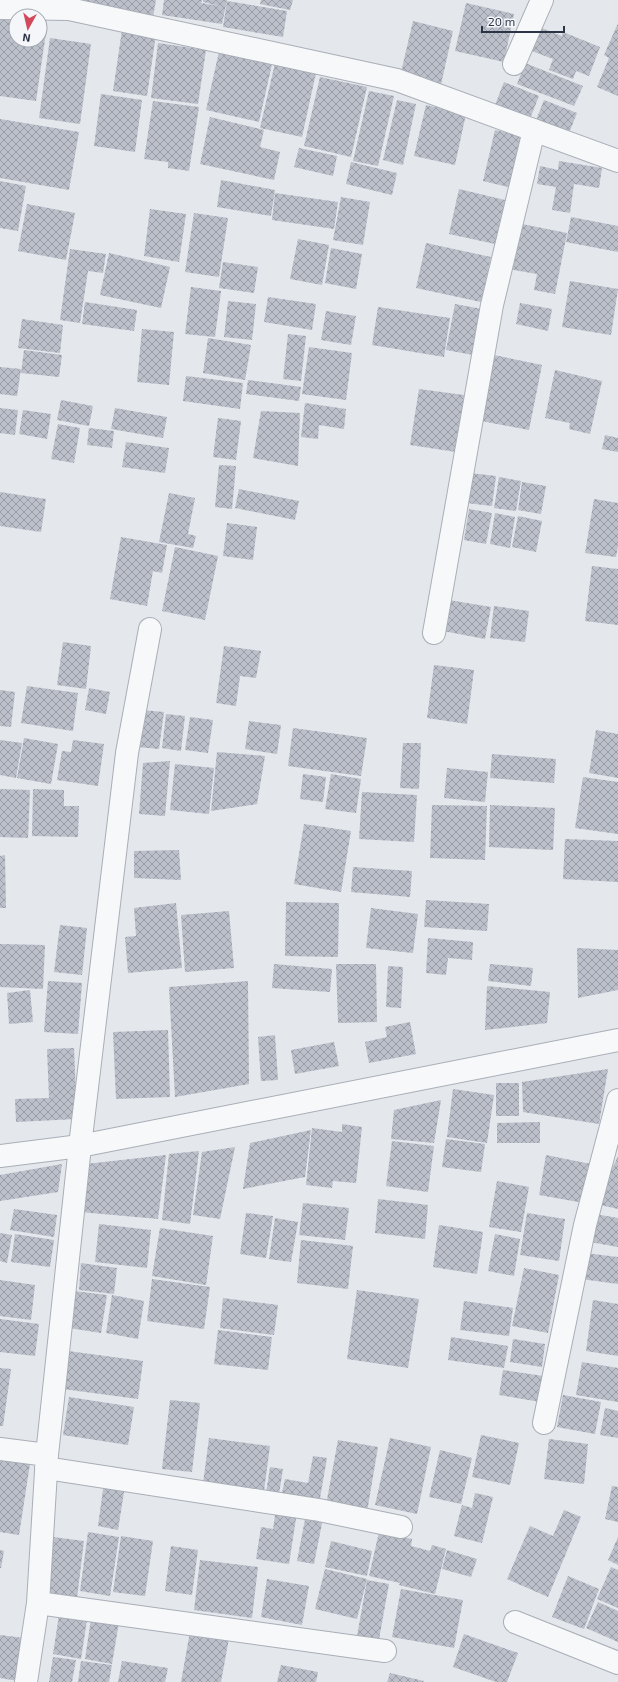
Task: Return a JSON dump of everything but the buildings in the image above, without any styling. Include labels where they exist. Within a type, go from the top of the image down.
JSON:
[{"type":"street","points":[[514,64],[542,0]]},
{"type":"street","points":[[0,8],[69,9],[397,80],[618,161]]},
{"type":"street","points":[[434,633],[492,306],[534,130]]},
{"type":"street","points":[[26,1682],[38,1603],[47,1462],[80,1146],[126,753],[150,629]]},
{"type":"street","points":[[0,1156],[80,1146],[618,1040]]},
{"type":"street","points":[[544,1423],[585,1225],[618,1100]]},
{"type":"street","points":[[0,1449],[47,1462],[319,1510],[401,1527]]},
{"type":"street","points":[[38,1603],[385,1651]]},
{"type":"street","points":[[515,1622],[618,1663]]}]
